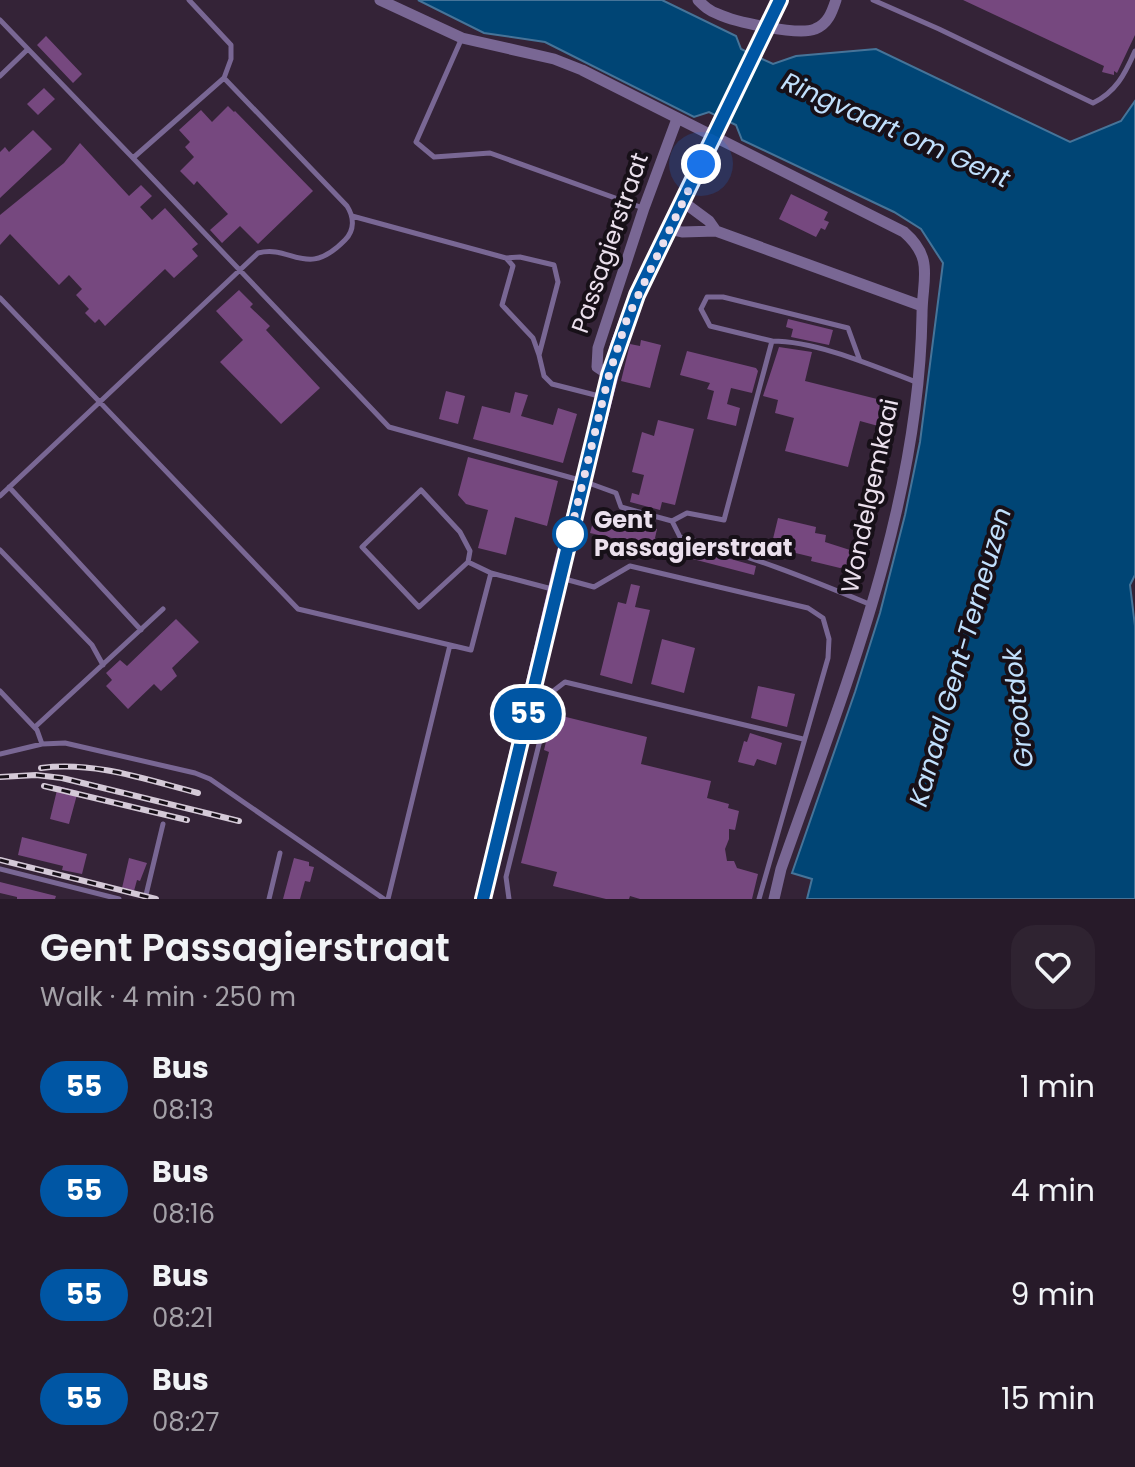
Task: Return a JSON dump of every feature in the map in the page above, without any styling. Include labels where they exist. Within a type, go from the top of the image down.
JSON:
[{"type":"main road","points":[[483,899],[609,375],[627,319],[778,5]]},
{"type":"street","name":"Wondelgemkaai","points":[[380,0],[462,38],[554,59],[582,70],[904,232],[917,243],[926,273],[919,383],[903,476],[858,652],[781,869],[774,899]]},
{"type":"street","points":[[698,0],[708,10],[722,16],[798,31],[812,31],[826,22],[836,0]]},
{"type":"street","name":"Passagierstraat","points":[[609,375],[597,367],[598,348],[677,119]]},
{"type":"street","points":[[682,201],[709,221],[716,231]]},
{"type":"street","points":[[669,229],[682,232],[716,231],[922,306]]},
{"type":"lane","points":[[133,158],[224,78],[231,59],[229,40],[189,0]]},
{"type":"lane","points":[[873,0],[1093,103],[1108,95],[1124,75],[1135,51]]},
{"type":"lane","points":[[0,20],[389,427],[583,481],[616,493],[621,507],[672,521],[687,513],[724,520],[772,341]]},
{"type":"lane","points":[[462,38],[416,142],[434,157],[490,153],[644,208]]},
{"type":"lane","points":[[0,76],[29,49]]},
{"type":"lane","points":[[0,496],[239,270],[263,251],[302,259],[322,257],[352,232],[352,216],[347,206],[224,78]]},
{"type":"lane","points":[[352,216],[506,258],[520,257],[554,265],[558,282],[539,355]]},
{"type":"lane","points":[[506,258],[513,266],[502,305],[533,338],[544,376],[552,384],[604,398]]},
{"type":"lane","points":[[860,361],[848,328],[723,297],[707,297],[701,309],[710,326],[772,341],[787,341],[860,361],[919,383]]},
{"type":"lane","points":[[0,298],[298,609],[471,650],[491,573]]},
{"type":"lane","points":[[9,487],[141,630]]},
{"type":"lane","points":[[421,490],[460,532],[471,553],[468,562],[419,607],[362,547],[421,490]]},
{"type":"lane","points":[[672,521],[680,537],[739,552],[871,605]]},
{"type":"lane","points":[[0,550],[92,645],[103,665]]},
{"type":"lane","points":[[468,562],[491,573],[594,587],[630,566],[808,608],[823,618],[829,639],[828,658],[759,899]]},
{"type":"lane","points":[[35,727],[163,609]]},
{"type":"lane","points":[[0,754],[42,744],[65,743],[195,773],[210,779],[386,899],[450,645]]},
{"type":"lane","points":[[509,899],[506,877],[552,692],[565,682],[803,739]]},
{"type":"lane","points":[[0,691],[35,727],[42,744]]},
{"type":"lane","points":[[145,899],[163,824]]},
{"type":"lane","points":[[269,899],[280,853]]},
{"type":"lane","points":[[0,869],[119,899]]},
{"type":"water","points":[[418,0],[662,0],[736,36],[741,49],[773,64],[796,56],[876,49],[1070,142],[1121,121],[1135,101],[1135,575],[1130,585],[1135,626],[1135,899],[807,899],[812,879],[792,873],[880,613],[905,515],[920,442],[943,263],[921,229],[894,212],[742,140],[736,125],[709,112],[694,117],[545,42],[484,33]]},
{"type":"building","points":[[963,0],[1135,0],[1135,35],[1114,75],[1102,72],[1104,66]]},
{"type":"building","points":[[46,36],[82,74],[73,83],[37,45]]},
{"type":"building","points":[[44,88],[55,99],[38,115],[27,104]]},
{"type":"building","points":[[228,106],[313,191],[258,244],[240,226],[222,243],[210,230],[228,214],[197,181],[194,185],[180,171],[194,157],[185,147],[190,142],[179,130],[201,110],[212,122]]},
{"type":"building","points":[[33,130],[52,149],[0,198],[0,152],[5,147],[9,152]]},
{"type":"building","points":[[80,143],[129,196],[141,185],[152,196],[140,207],[152,220],[165,208],[198,244],[192,249],[198,256],[174,278],[165,269],[105,326],[99,319],[95,323],[85,313],[89,309],[76,295],[82,289],[69,275],[59,285],[10,234],[0,245],[0,215],[64,163]]},
{"type":"building","points":[[791,194],[828,212],[824,220],[829,222],[816,237],[779,219]]},
{"type":"building","points":[[239,290],[253,304],[250,307],[270,326],[266,330],[320,388],[281,424],[220,362],[243,340],[216,311]]},
{"type":"building","points":[[788,319],[833,330],[829,345],[791,337],[793,329],[786,327]]},
{"type":"building","points":[[641,340],[661,345],[650,388],[621,381],[630,344],[640,346]]},
{"type":"building","points":[[779,347],[812,352],[805,381],[889,402],[894,410],[889,429],[860,421],[848,467],[785,451],[794,418],[775,413],[778,400],[763,396]]},
{"type":"building","points":[[687,351],[758,371],[752,393],[731,388],[727,404],[740,408],[736,426],[707,419],[714,391],[707,389],[710,383],[680,375]]},
{"type":"building","points":[[446,391],[465,396],[458,424],[439,419]]},
{"type":"building","points":[[515,392],[528,395],[521,416],[553,425],[558,408],[577,414],[563,463],[473,439],[482,406],[510,413]]},
{"type":"building","points":[[658,420],[694,429],[675,505],[662,502],[660,510],[630,502],[632,493],[639,495],[644,475],[632,472],[642,432],[654,436]]},
{"type":"building","points":[[468,457],[558,481],[547,526],[515,517],[506,555],[478,548],[488,510],[466,504],[458,495]]},
{"type":"building","points":[[613,517],[657,529],[655,538],[756,566],[754,575],[686,555],[590,533],[594,518],[611,522]]},
{"type":"building","points":[[778,518],[816,527],[815,533],[826,535],[825,542],[850,550],[853,558],[851,565],[840,568],[771,547]]},
{"type":"building","points":[[631,584],[640,586],[635,607],[650,610],[632,684],[600,675],[618,602],[626,604]]},
{"type":"building","points":[[176,619],[199,642],[172,668],[177,676],[161,691],[154,684],[128,709],[106,686],[112,680],[106,673],[120,660],[127,666]]},
{"type":"building","points":[[662,639],[695,648],[684,693],[651,684]]},
{"type":"building","points":[[758,686],[795,694],[787,727],[751,718]]},
{"type":"building","points":[[562,716],[647,737],[641,764],[711,781],[707,798],[729,804],[728,808],[739,811],[735,830],[729,829],[725,849],[727,861],[734,861],[737,868],[758,874],[752,899],[640,899],[630,896],[629,899],[606,899],[553,886],[557,872],[521,863],[549,752],[544,750],[552,717],[561,719]]},
{"type":"building","points":[[750,733],[782,743],[776,765],[757,759],[754,766],[738,762],[744,741],[747,742]]},
{"type":"building","points":[[58,786],[78,791],[69,824],[50,819]]},
{"type":"building","points":[[22,837],[87,854],[82,874],[18,855]]},
{"type":"building","points":[[129,858],[147,863],[134,891],[122,888]]},
{"type":"building","points":[[294,858],[309,862],[309,866],[314,867],[310,882],[305,881],[300,899],[283,899]]},
{"type":"building","points":[[0,882],[56,896],[55,899],[17,899],[0,893]]},
{"type":"railway","points":[[41,768],[101,769],[198,793]]},
{"type":"railway","points":[[0,777],[36,775],[62,778],[239,821]]},
{"type":"railway","points":[[44,786],[187,820]]},
{"type":"railway","points":[[0,860],[156,899]]},
{"type":"bus line","name":"55","points":[[483,899],[561,568],[618,346],[637,295],[780,0]]},
{"type":"place","name":"Gent Passagierstraat","points":[[570,534]]},
{"type":"route","points":[[570,534],[569,539],[609,375],[627,319],[701,164]]},
{"type":"water label","name":"Ringvaart om Gent","points":[[896,130]]},
{"type":"water label","name":"Kanaal Gent-Terneuzen","points":[[960,657]]},
{"type":"water label","name":"Grootdok","points":[[1018,708]]}]
